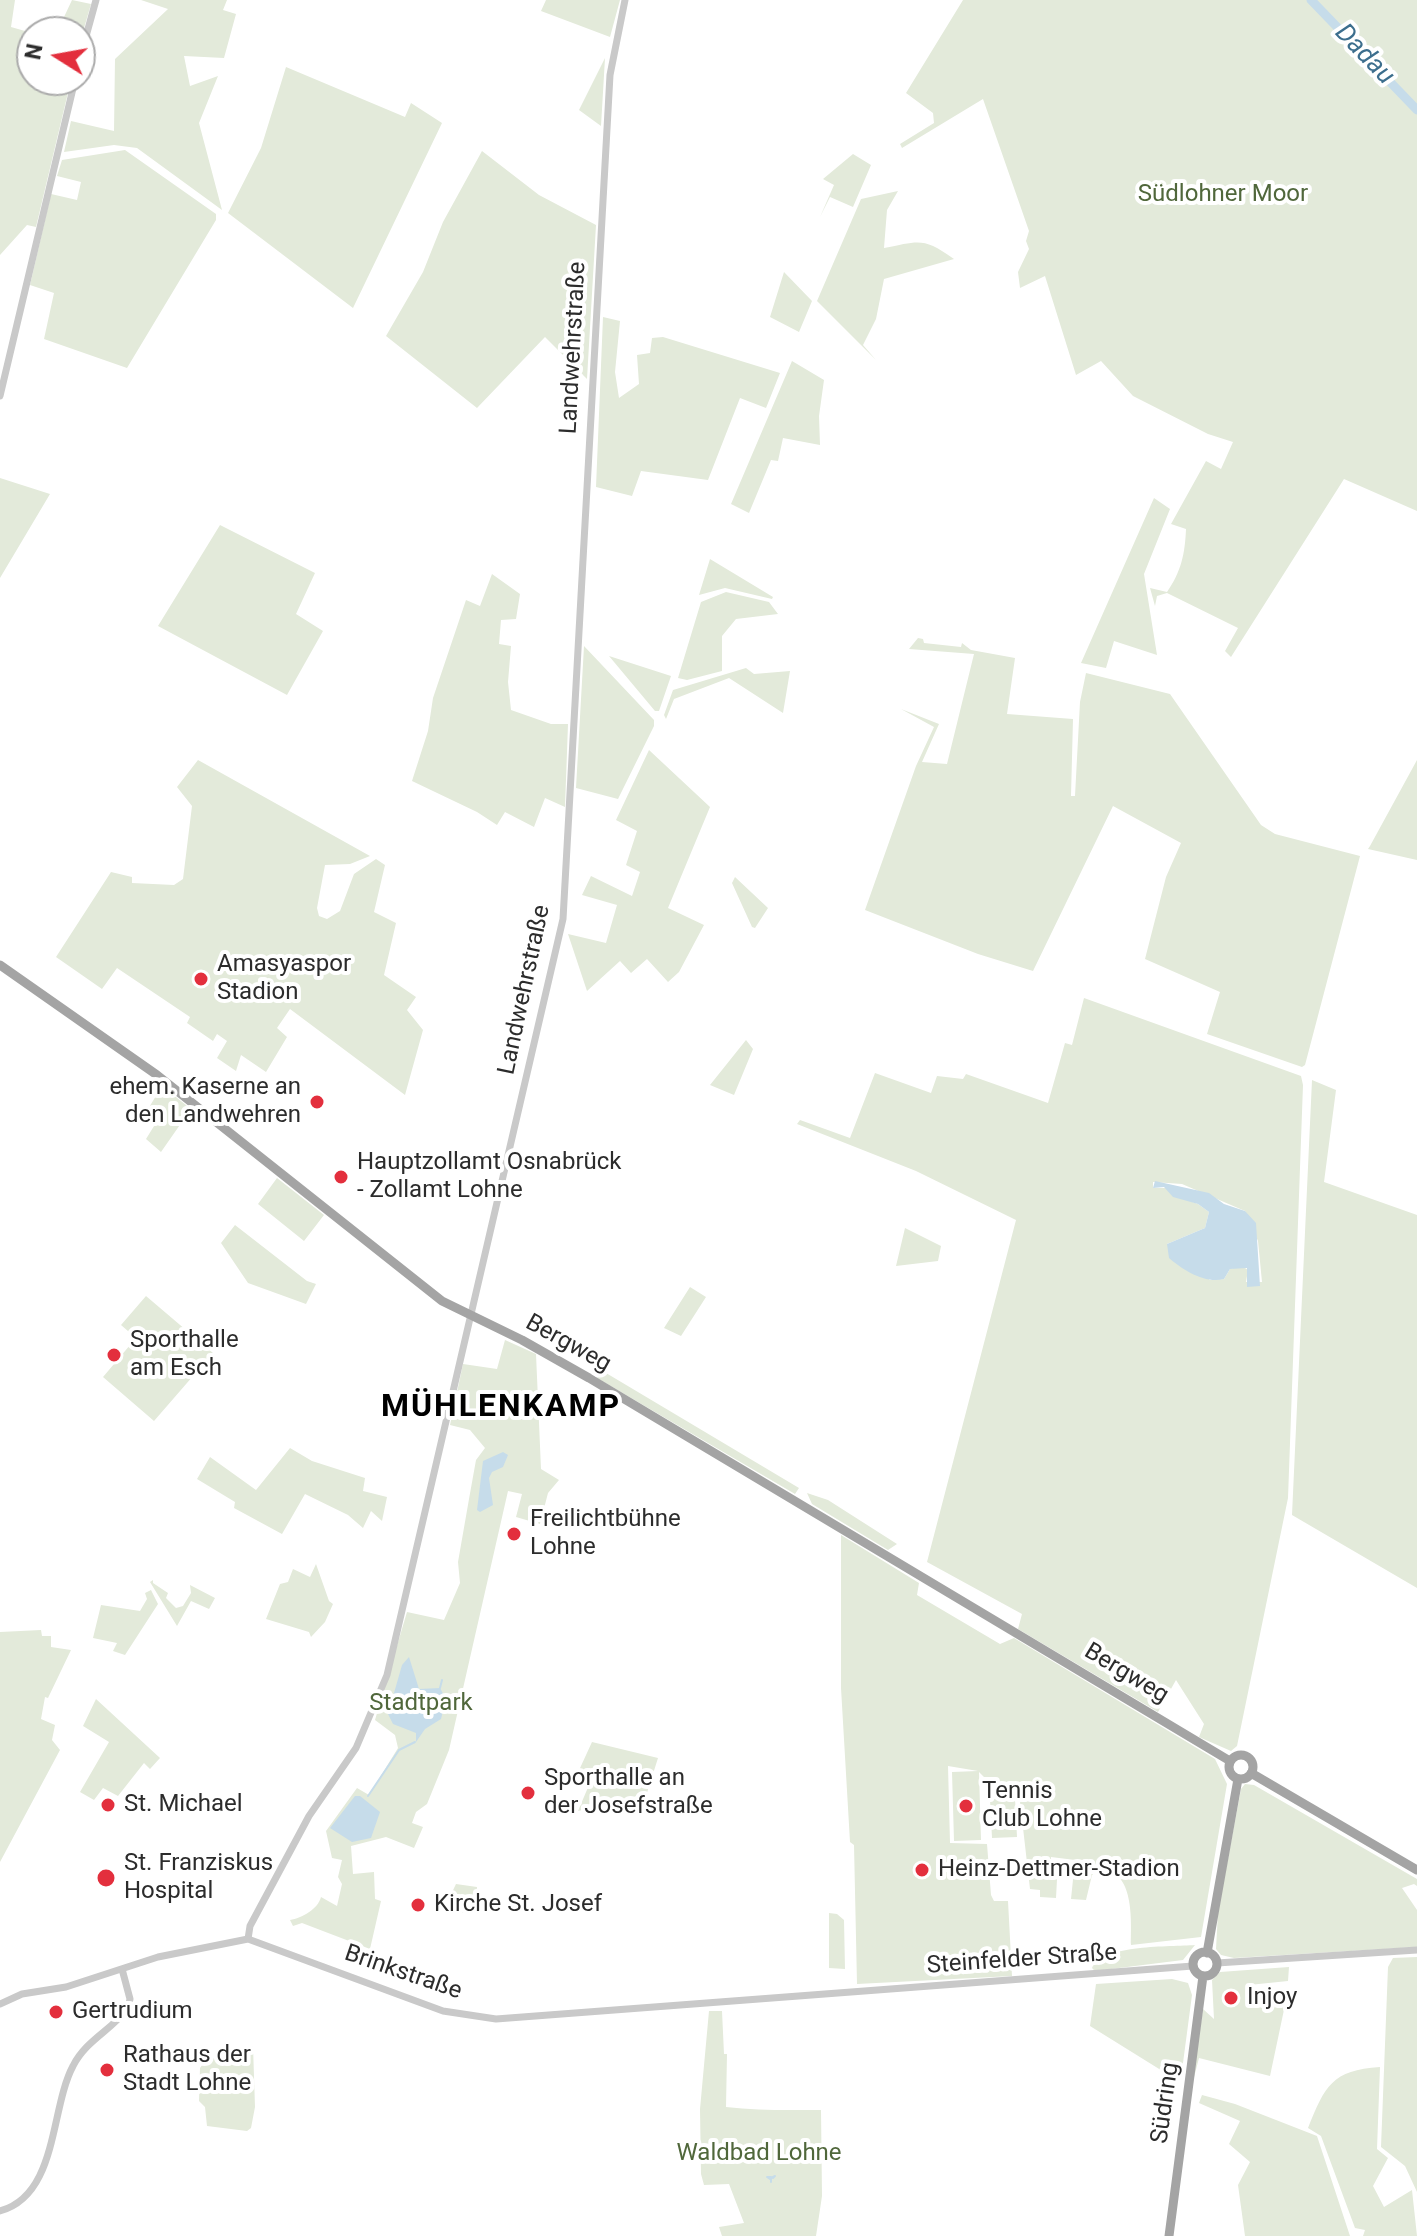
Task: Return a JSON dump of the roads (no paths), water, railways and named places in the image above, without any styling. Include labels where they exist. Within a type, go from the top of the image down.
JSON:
[{"type":"main road","name":"Bergweg","points":[[0,965],[157,1075],[442,1301],[589,1378],[1230,1761],[1236,1756],[1246,1757],[1252,1764],[1251,1773],[1417,1870]]},
{"type":"main road","points":[[1230,1761],[1230,1772],[1238,1779]]},
{"type":"main road","points":[[1238,1779],[1251,1773]]},
{"type":"main road","points":[[1207,1953],[1238,1779]]},
{"type":"main road","points":[[1207,1953],[1217,1963],[1214,1972],[1203,1976],[1193,1966],[1197,1955],[1207,1953]]},
{"type":"main road","name":"Südring","points":[[1169,2236],[1203,1976]]},
{"type":"street","name":"Landwehrstraße","points":[[248,1939],[250,1926],[305,1822],[365,1731],[387,1675],[563,919],[609,88],[613,48],[625,0]]},
{"type":"street","points":[[0,396],[71,96]]},
{"type":"street","points":[[0,2004],[22,1994],[66,1987],[158,1957],[248,1939]]},
{"type":"street","name":"Brinkstraße","points":[[248,1939],[443,2011],[478,2018],[853,1994]]},
{"type":"street","points":[[1217,1963],[1417,1950]]},
{"type":"street","name":"Steinfelder Straße","points":[[853,1994],[1193,1966]]},
{"type":"street","points":[[2,2210],[19,2202],[37,2178],[63,2092],[78,2058],[96,2035],[128,2008],[130,1999],[122,1969]]},
{"type":"water","points":[[1155,1181],[1209,1193],[1224,1204],[1245,1211],[1256,1223],[1260,1286],[1247,1287],[1247,1268],[1230,1269],[1224,1279],[1209,1280],[1169,1258],[1167,1244],[1205,1228],[1209,1212],[1198,1204],[1173,1197],[1164,1187],[1153,1188]]},
{"type":"water","points":[[503,1452],[508,1455],[503,1467],[492,1472],[489,1478],[493,1505],[480,1512],[477,1510],[483,1461]]},
{"type":"water","points":[[409,1657],[419,1689],[440,1688],[446,1699],[441,1719],[425,1729],[416,1742],[416,1733],[393,1724],[388,1714],[402,1665]]},
{"type":"water","points":[[355,1796],[360,1796],[380,1812],[371,1838],[352,1842],[330,1828]]},
{"type":"waterway","name":"Dadau","points":[[1311,0],[1417,110]]},
{"type":"waterway","points":[[440,1688],[442,1680]]},
{"type":"waterway","points":[[368,1796],[399,1750],[415,1742]]},
{"type":"waterway","points":[[771,2178],[775,2176],[773,2178]]},
{"type":"waterway","points":[[770,2179],[767,2177],[771,2177],[771,2182]]},
{"type":"place","name":"Amasyaspor Stadion","points":[[201,979]]},
{"type":"place","name":"ehem. Kaserne an den Landwehren","points":[[317,1102]]},
{"type":"place","name":"Hauptzollamt Osnabrück - Zollamt Lohne","points":[[341,1177]]},
{"type":"place","name":"Sporthalle am Esch","points":[[114,1355]]},
{"type":"place","name":"Freilichtbühne Lohne","points":[[514,1534]]},
{"type":"place","name":"Sporthalle an der Josefstraße","points":[[528,1793]]},
{"type":"place","name":"St. Michael","points":[[108,1805]]},
{"type":"place","name":"Tennis Club Lohne","points":[[966,1806]]},
{"type":"place","name":"Heinz-Dettmer-Stadion","points":[[922,1870]]},
{"type":"place","name":"St. Franziskus Hospital","points":[[106,1878]]},
{"type":"place","name":"Kirche St. Josef","points":[[418,1905]]},
{"type":"place","name":"Injoy","points":[[1231,1998]]},
{"type":"place","name":"Gertrudium","points":[[56,2012]]},
{"type":"place","name":"Rathaus der Stadt Lohne","points":[[107,2070]]},
{"type":"district","name":"MÜHLENKAMP","points":[[501,1408]]},
{"type":"park label","name":"Südlohner Moor","points":[[1223,195]]},
{"type":"park label","name":"Stadtpark","points":[[421,1704]]},
{"type":"park label","name":"Waldbad Lohne","points":[[759,2154]]}]
